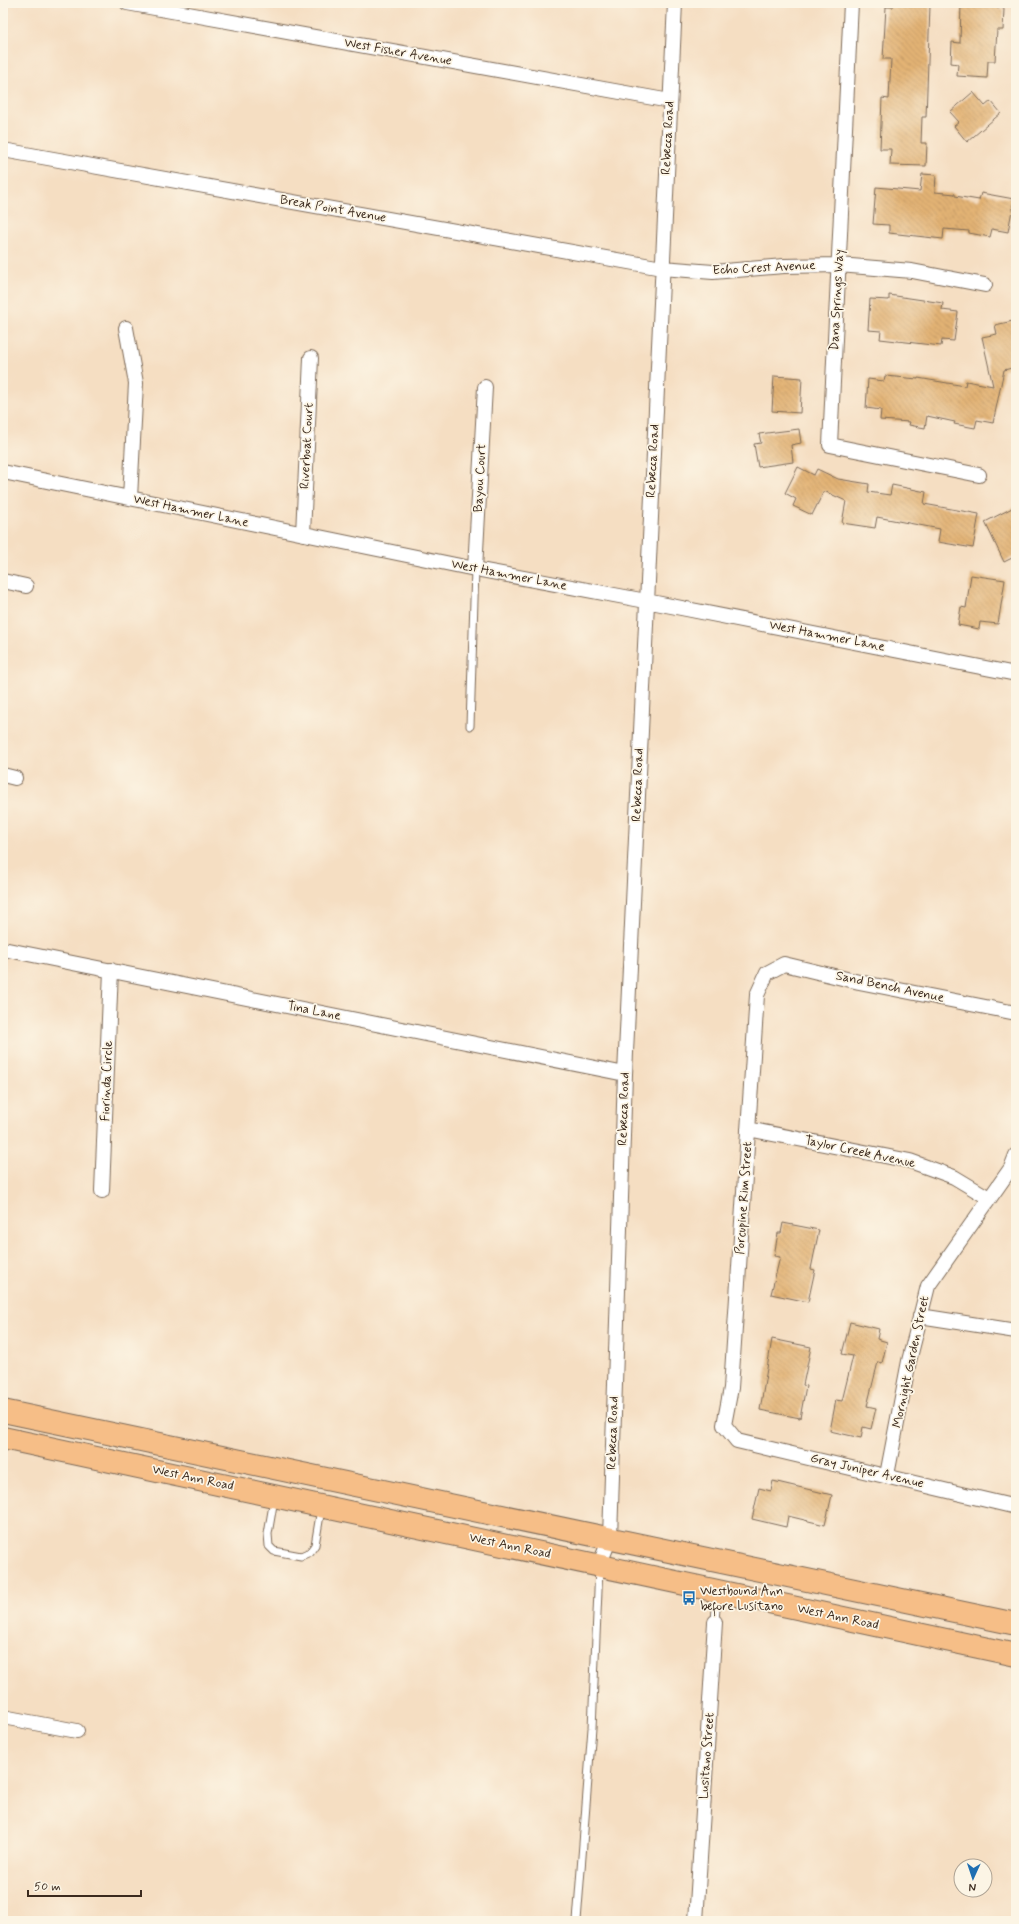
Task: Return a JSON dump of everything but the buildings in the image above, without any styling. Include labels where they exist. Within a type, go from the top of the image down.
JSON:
[{"type":"main road","name":"West Ann Road","points":[[3,1411],[1016,1624]]},
{"type":"main road","name":"West Ann Road","points":[[3,1438],[322,1505],[1016,1655]]},
{"type":"main road","points":[[193,1478],[197,1451]]},
{"type":"street","name":"West Fisher Avenue","points":[[127,3],[670,101]]},
{"type":"street","name":"Rebecca Road","points":[[599,1566],[610,1538],[626,1074],[646,601],[675,3]]},
{"type":"street","name":"Dana Springs Way","points":[[851,3],[830,445],[979,475]]},
{"type":"street","name":"Break Point Avenue","points":[[3,150],[662,268]]},
{"type":"street","name":"Echo Crest Avenue","points":[[662,268],[713,272],[784,266],[839,265],[912,272],[985,285]]},
{"type":"street","points":[[126,328],[136,382],[130,498]]},
{"type":"street","name":"Riverboat Court","points":[[303,534],[311,358]]},
{"type":"street","name":"Bayou Court","points":[[476,569],[485,387]]},
{"type":"street","name":"West Hammer Lane","points":[[3,472],[476,569],[1016,674]]},
{"type":"street","points":[[3,581],[26,586]]},
{"type":"street","name":"Tina Lane","points":[[3,949],[626,1074]]},
{"type":"street","name":"Sand Bench Avenue","points":[[767,973],[784,964],[859,982],[1016,1013]]},
{"type":"street","name":"Fiorinda Circle","points":[[102,1191],[112,970]]},
{"type":"street","name":"Porcupine Rim Street","points":[[724,1425],[732,1388],[757,995],[767,973]]},
{"type":"street","name":"Taylor Creek Avenue","points":[[748,1130],[910,1161],[954,1177],[989,1198]]},
{"type":"street","name":"Mornight Garden Street","points":[[887,1475],[909,1361],[928,1286],[1011,1168],[1016,1155]]},
{"type":"street","points":[[920,1316],[1016,1331]]},
{"type":"street","name":"Gray Juniper Avenue","points":[[724,1425],[738,1441],[887,1475],[1016,1507]]},
{"type":"street","name":"Lusitano Street","points":[[696,1921],[715,1622]]},
{"type":"street","points":[[3,1717],[77,1731]]},
{"type":"lane","points":[[470,726],[476,569]]},
{"type":"lane","points":[[275,1495],[268,1534],[269,1546],[274,1551],[301,1556],[310,1552],[315,1545],[322,1505]]},
{"type":"lane","points":[[577,1921],[592,1728],[599,1566]]},
{"type":"lane","name":"Lusitano Street","points":[[715,1622],[717,1591]]},
{"type":"place","name":"Westbound Ann before Lusitano","points":[[689,1598]]}]
